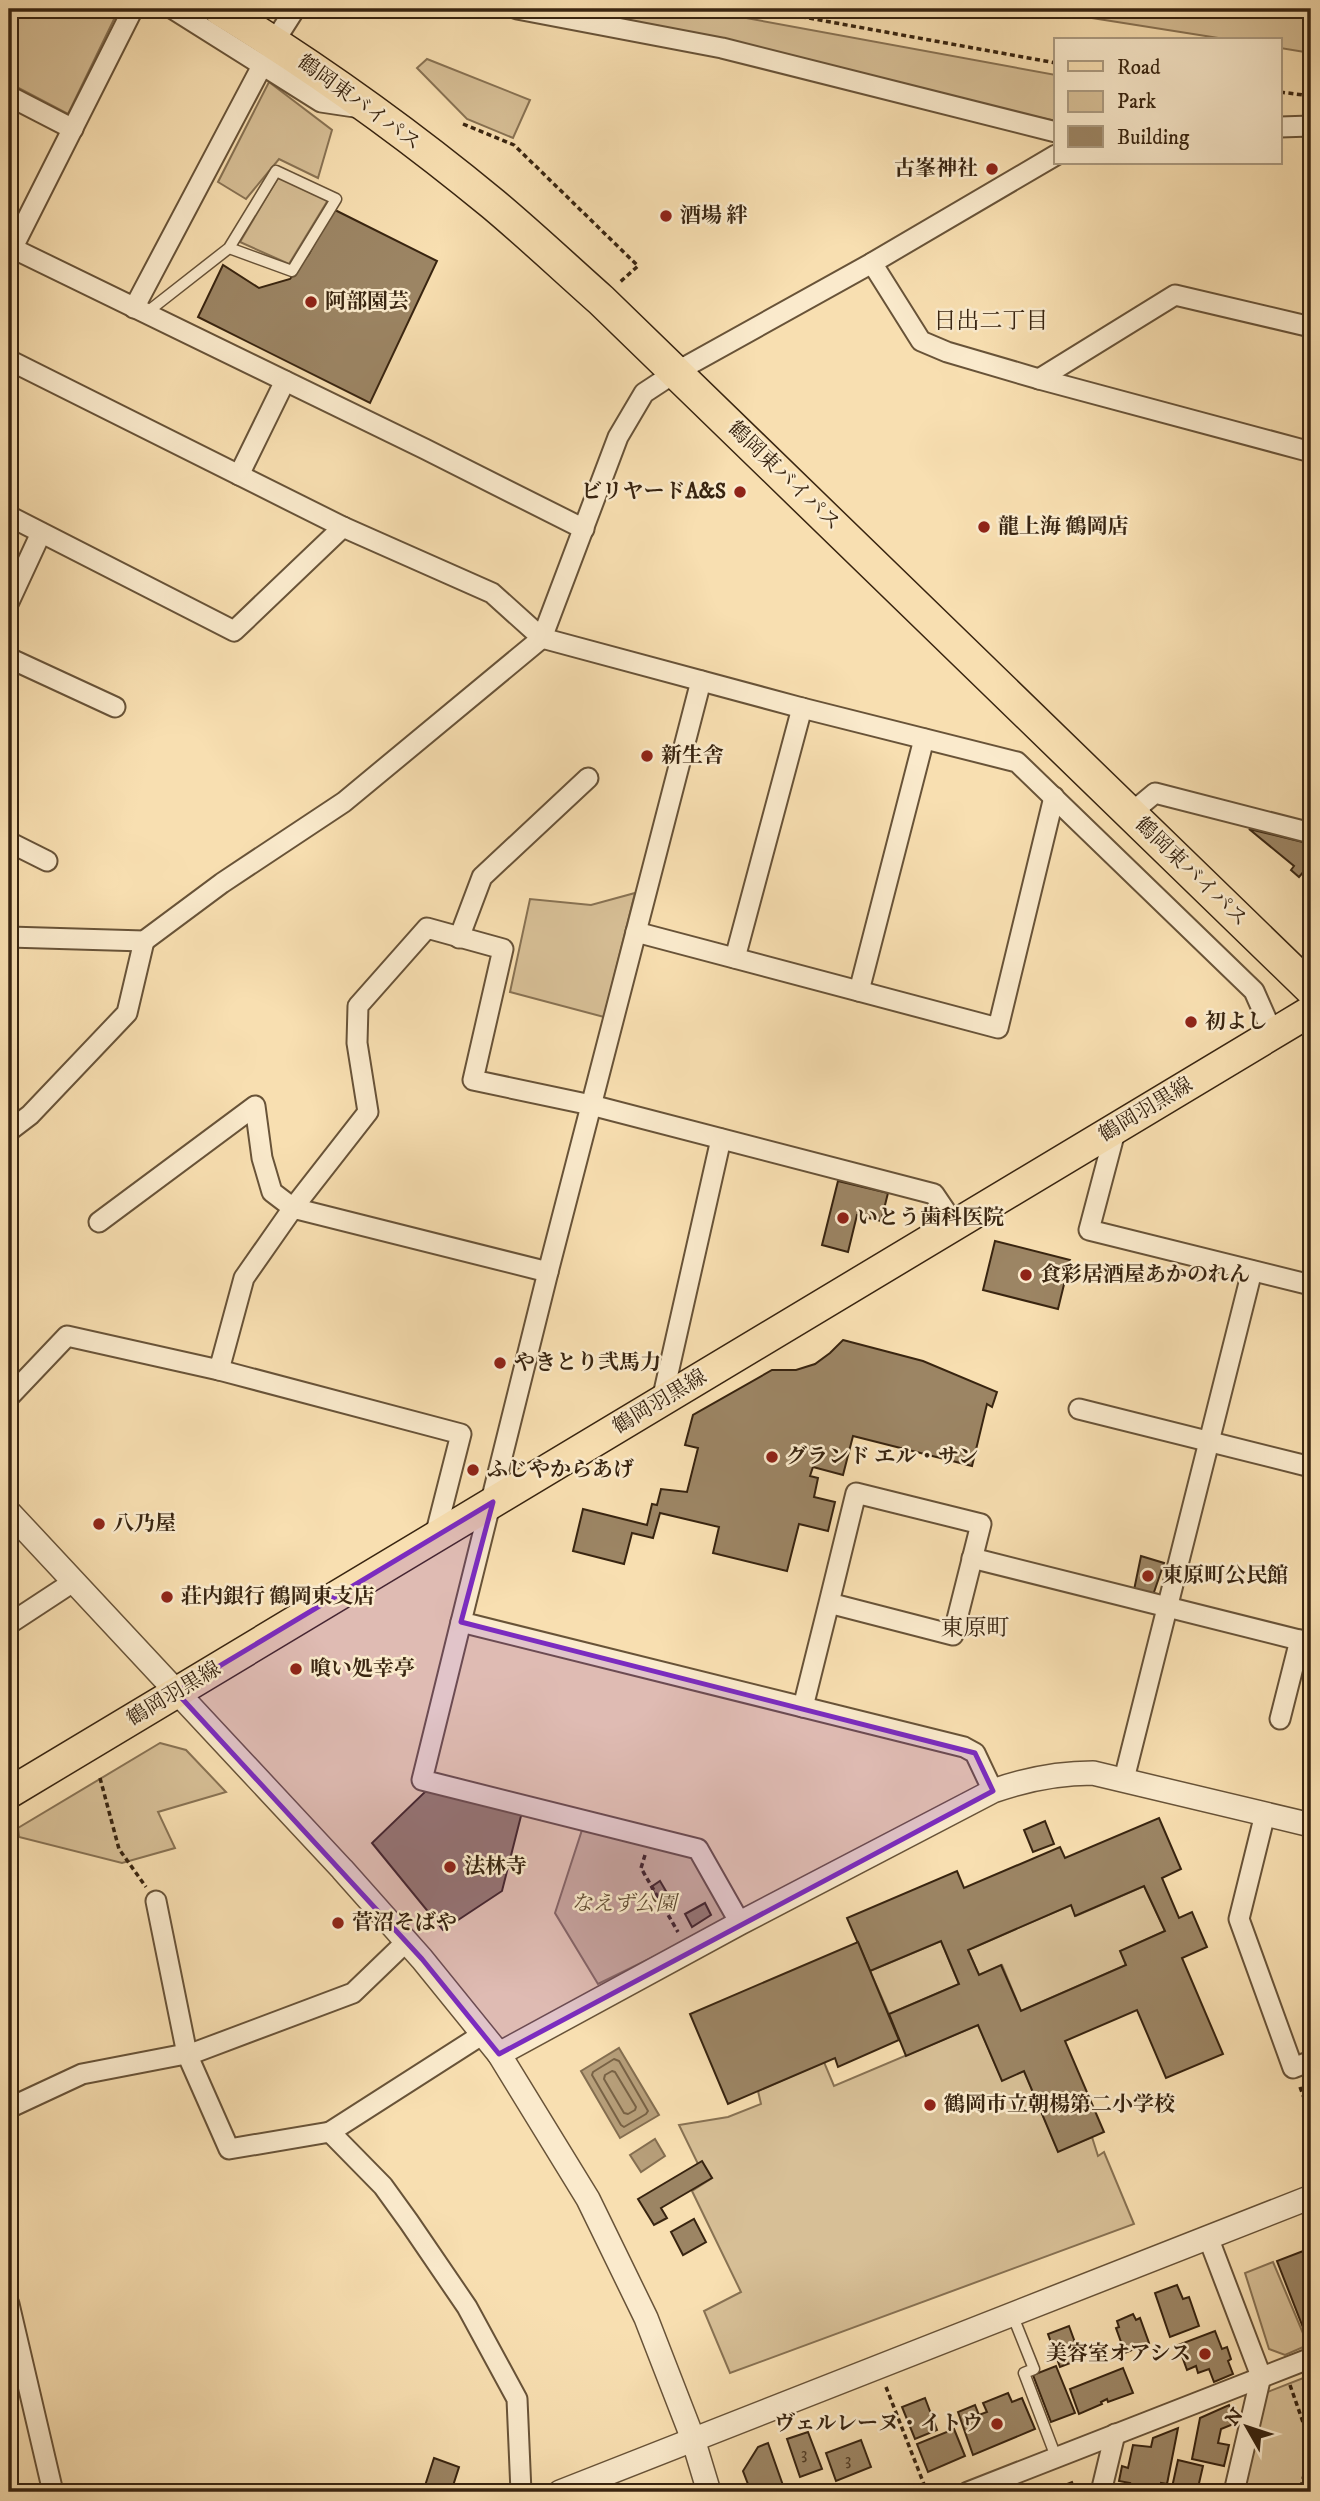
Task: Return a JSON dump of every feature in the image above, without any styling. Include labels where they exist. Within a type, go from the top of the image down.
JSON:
[{"type":"highway","name":"鶴岡東バイパス","points":[[220,9],[269,53],[370,109],[494,205],[601,300],[1311,989]]},
{"type":"main road","name":"鶴岡羽黒線","points":[[9,1793],[1311,1011]]},
{"type":"street","points":[[133,9],[10,252],[285,381],[583,529]]},
{"type":"street","points":[[173,9],[269,53]]},
{"type":"street","points":[[140,311],[269,53],[295,9]]},
{"type":"street","points":[[517,9],[722,48],[1054,131]]},
{"type":"street","points":[[9,96],[73,129]]},
{"type":"street","points":[[1282,127],[1311,126]]},
{"type":"street","points":[[9,937],[144,941],[222,883],[344,802],[542,638],[618,437],[645,393],[676,372],[872,263],[1054,156]]},
{"type":"street","points":[[872,263],[921,341],[947,352],[1039,379],[1311,452]]},
{"type":"street","points":[[1039,379],[1175,295],[1311,327]]},
{"type":"street","points":[[9,360],[343,527],[492,593],[542,638],[1017,762],[1254,991],[1273,1034]]},
{"type":"street","points":[[239,475],[285,381]]},
{"type":"street","points":[[9,516],[234,631],[343,527]]},
{"type":"street","points":[[9,601],[41,533]]},
{"type":"street","points":[[9,658],[115,707]]},
{"type":"street","points":[[701,681],[548,1272],[422,1780],[698,1849],[740,1923]]},
{"type":"street","points":[[735,958],[802,708]]},
{"type":"street","points":[[859,991],[924,739]]},
{"type":"street","points":[[459,938],[482,877],[587,778]]},
{"type":"street","points":[[1131,814],[1155,793],[1311,833]]},
{"type":"street","points":[[636,932],[998,1028],[1054,797]]},
{"type":"street","points":[[9,842],[47,861]]},
{"type":"street","points":[[219,1370],[244,1278],[293,1208],[368,1112],[357,1043],[358,1006],[427,928],[503,949],[473,1080],[591,1105],[934,1194],[955,1225]]},
{"type":"street","points":[[9,1130],[30,1115],[127,1013],[144,941]]},
{"type":"street","points":[[99,1222],[255,1106],[262,1158],[272,1192],[293,1208],[548,1272]]},
{"type":"street","points":[[1116,1128],[1089,1230],[1311,1285]]},
{"type":"street","points":[[662,1400],[722,1139]]},
{"type":"street","points":[[1124,1779],[1252,1270]]},
{"type":"street","points":[[9,1397],[67,1336],[219,1370],[461,1434],[435,1536]]},
{"type":"street","points":[[1079,1409],[1311,1466]]},
{"type":"street","points":[[803,1707],[856,1493],[981,1524],[953,1635],[829,1604]]},
{"type":"street","points":[[9,1512],[407,1941],[499,2054],[588,2199],[646,2318],[693,2439],[709,2492]]},
{"type":"street","points":[[972,1558],[1306,1641],[1280,1719]]},
{"type":"street","points":[[9,1624],[73,1582]]},
{"type":"street","points":[[461,1622],[964,1747],[975,1753],[992,1791]]},
{"type":"street","points":[[499,2054],[740,1923],[992,1791],[1028,1778],[1062,1773],[1093,1773],[1311,1825]]},
{"type":"street","points":[[1265,1814],[1239,1919],[1302,2065]]},
{"type":"street","points":[[156,1901],[187,2054],[229,2149],[330,2132],[483,2034]]},
{"type":"street","points":[[9,2108],[82,2074],[187,2054],[353,1993],[407,1941]]},
{"type":"street","points":[[330,2132],[383,2186],[409,2222],[467,2307],[517,2399],[521,2492]]},
{"type":"street","points":[[560,2492],[1311,2197]]},
{"type":"street","points":[[1208,2237],[1261,2376],[1234,2492]]},
{"type":"street","points":[[9,2304],[53,2492]]},
{"type":"street","points":[[968,2492],[1311,2358]]},
{"type":"street","points":[[1101,2492],[1115,2434]]},
{"type":"lane","points":[[140,311],[229,248],[276,171],[336,199],[292,271],[229,248]]},
{"type":"lane","points":[[1012,2314],[1034,2369],[1024,2373],[1056,2457]]},
{"type":"path","points":[[759,9],[1054,63]]},
{"type":"path","points":[[1282,92],[1311,96]]},
{"type":"path","points":[[463,124],[514,145],[638,265],[601,300]]},
{"type":"path","points":[[100,1778],[119,1849],[156,1901]]},
{"type":"path","points":[[651,1837],[641,1868],[682,1940]]},
{"type":"path","points":[[1302,2065],[1311,2118]]},
{"type":"path","points":[[1289,2383],[1311,2445],[1301,2490],[1311,2490]]},
{"type":"path","points":[[886,2386],[927,2492]]},
{"type":"path","points":[[1302,2417],[1311,2418]]},
{"type":"highlighted area","points":[[493,1502],[461,1622],[975,1753],[993,1791],[499,2054],[422,1959],[176,1692]]},
{"type":"green space","points":[[9,9],[119,9],[68,114],[9,83]]},
{"type":"green space","points":[[522,9],[697,9],[1054,75],[1054,121]]},
{"type":"green space","points":[[1035,9],[1311,9],[1311,53],[1282,48],[1282,38],[1218,38]]},
{"type":"green space","points":[[427,59],[530,100],[513,138],[467,119],[417,68]]},
{"type":"green space","points":[[269,82],[332,130],[318,178],[279,159],[246,199],[218,182]]},
{"type":"green space","points":[[279,176],[328,200],[289,264],[240,242]]},
{"type":"green space","points":[[635,893],[604,1017],[510,992],[530,899],[591,905]]},
{"type":"green space","points":[[160,1743],[186,1750],[226,1792],[158,1812],[175,1848],[122,1863],[19,1837],[18,1828]]},
{"type":"green space","name":"なえず公園","points":[[582,1830],[695,1858],[729,1920],[598,1984],[555,1913]]},
{"type":"green space","points":[[1144,1886],[1165,1931],[1121,1951],[1126,1965],[1021,2011],[1002,1965],[979,1975],[968,1950],[1071,1905],[1076,1916]]},
{"type":"green space","points":[[941,1941],[959,1984],[889,2014],[870,1971]]},
{"type":"green space","points":[[978,2025],[1002,2080],[1024,2071],[1058,2151],[1092,2137],[1098,2156],[1104,2152],[1134,2224],[730,2373],[704,2311],[741,2292],[692,2191],[712,2178],[698,2164],[679,2125],[728,2117],[761,2104],[758,2091],[824,2062],[834,2086]]},
{"type":"green space","points":[[1273,2262],[1308,2345],[1285,2355],[1269,2349],[1245,2273]]},
{"type":"green space","points":[[1311,2375],[1311,2492],[1241,2492],[1265,2393]]},
{"type":"water","points":[[619,2048],[659,2115],[620,2138],[581,2071]]},
{"type":"water","points":[[655,2139],[665,2156],[641,2172],[630,2155]]},
{"type":"building","name":"阿部園芸","points":[[333,209],[437,261],[370,403],[198,317],[223,265],[259,288],[290,279],[309,254]]},
{"type":"building","points":[[1249,829],[1311,844],[1311,876],[1305,870],[1299,877],[1291,870],[1294,866]]},
{"type":"building","name":"いとう歯科医院","points":[[838,1181],[888,1193],[881,1221],[857,1215],[848,1252],[822,1245]]},
{"type":"building","name":"食彩居酒屋あかのれん","points":[[995,1241],[1070,1260],[1058,1309],[983,1290]]},
{"type":"building","name":"グランド エル・サン","points":[[843,1340],[923,1361],[997,1392],[992,1407],[987,1404],[972,1466],[853,1436],[843,1475],[813,1467],[810,1476],[818,1478],[814,1497],[835,1502],[828,1531],[799,1524],[787,1571],[713,1553],[719,1527],[660,1513],[653,1538],[632,1533],[624,1564],[573,1551],[583,1509],[647,1525],[652,1504],[657,1505],[661,1489],[687,1492],[698,1448],[685,1445],[693,1415],[772,1370],[796,1370],[815,1364]]},
{"type":"building","name":"東原町公民館","points":[[1141,1556],[1164,1563],[1153,1595],[1134,1590]]},
{"type":"building","name":"法林寺","points":[[429,1788],[522,1812],[502,1891],[443,1930],[372,1843]]},
{"type":"building","points":[[1159,1818],[1181,1869],[1162,1878],[1179,1918],[1192,1912],[1207,1947],[1182,1958],[1223,2054],[1166,2078],[1137,2010],[1065,2041],[1104,2132],[1058,2152],[1024,2071],[1002,2081],[978,2025],[906,2056],[889,2014],[959,1984],[941,1941],[870,1971],[847,1918],[957,1871],[964,1888],[1060,1847],[1065,1858]],"holes":[[[1144,1886],[1165,1931],[1120,1951],[1126,1965],[1021,2011],[1001,1965],[979,1975],[968,1950],[1071,1905],[1075,1916]]]},
{"type":"building","points":[[1045,1821],[1054,1844],[1033,1852],[1024,1830]]},
{"type":"building","points":[[660,1881],[670,1898],[661,1904],[651,1887]]},
{"type":"building","points":[[705,1903],[711,1915],[692,1927],[685,1914]]},
{"type":"building","points":[[858,1942],[899,2040],[838,2067],[835,2058],[728,2104],[690,2014]]},
{"type":"building","points":[[702,2161],[712,2178],[661,2208],[667,2218],[654,2225],[638,2199]]},
{"type":"building","points":[[694,2219],[706,2242],[683,2255],[671,2232]]},
{"type":"building","points":[[1311,2248],[1311,2327],[1304,2330],[1277,2261]]},
{"type":"building","points":[[1177,2285],[1183,2299],[1189,2297],[1199,2326],[1170,2337],[1155,2293]]},
{"type":"building","points":[[1133,2314],[1136,2320],[1140,2318],[1149,2343],[1125,2353],[1116,2328],[1119,2327],[1117,2321]]},
{"type":"building","points":[[1069,2326],[1081,2359],[1060,2367],[1048,2334]]},
{"type":"building","name":"美容室オアシス","points":[[1215,2331],[1222,2349],[1227,2347],[1233,2374],[1214,2382],[1209,2369],[1198,2373],[1196,2366],[1187,2370],[1178,2345]]},
{"type":"building","points":[[1056,2366],[1075,2413],[1051,2422],[1033,2375]]},
{"type":"building","points":[[1123,2368],[1133,2393],[1108,2402],[1107,2399],[1079,2414],[1070,2389]]},
{"type":"building","name":"ヴェルレーヌ・イトウ","points":[[1008,2393],[1012,2402],[1022,2398],[1035,2429],[973,2455],[958,2412],[975,2405],[979,2415],[987,2412],[983,2403]]},
{"type":"building","points":[[925,2398],[937,2430],[915,2439],[902,2407]]},
{"type":"building","points":[[1229,2405],[1236,2423],[1221,2429],[1218,2443],[1229,2445],[1224,2466],[1192,2459],[1200,2418]]},
{"type":"building","points":[[1178,2428],[1167,2484],[1161,2483],[1159,2491],[1129,2486],[1130,2483],[1119,2481],[1122,2466],[1128,2468],[1133,2445],[1151,2447],[1153,2438]]},
{"type":"building","points":[[954,2429],[965,2456],[928,2472],[917,2444]]},
{"type":"building","points":[[808,2432],[822,2469],[800,2477],[787,2439]]},
{"type":"building","points":[[861,2440],[871,2467],[836,2481],[826,2453]]},
{"type":"building","points":[[768,2443],[785,2491],[751,2492],[743,2471],[758,2447]]},
{"type":"building","points":[[434,2458],[459,2467],[451,2492],[423,2492]]},
{"type":"building","points":[[1178,2460],[1203,2466],[1197,2492],[1171,2492]]},
{"type":"building","points":[[1072,2482],[1076,2492],[1047,2492]]},
{"type":"place","name":"古峯神社","points":[[992,169]]},
{"type":"place","name":"酒場 絆","points":[[666,216]]},
{"type":"place","name":"阿部園芸","points":[[311,302]]},
{"type":"place","name":"ビリヤードA&S","points":[[740,492]]},
{"type":"place","name":"龍上海 鶴岡店","points":[[984,527]]},
{"type":"place","name":"新生舎","points":[[647,756]]},
{"type":"place","name":"初よし","points":[[1191,1022]]},
{"type":"place","name":"いとう歯科医院","points":[[843,1218]]},
{"type":"place","name":"食彩居酒屋あかのれん","points":[[1026,1275]]},
{"type":"place","name":"やきとり弐馬力","points":[[500,1363]]},
{"type":"place","name":"グランド エル・サン","points":[[772,1457]]},
{"type":"place","name":"ふじやからあげ","points":[[473,1470]]},
{"type":"place","name":"八乃屋","points":[[99,1524]]},
{"type":"place","name":"東原町公民館","points":[[1148,1576]]},
{"type":"place","name":"荘内銀行 鶴岡東支店","points":[[167,1597]]},
{"type":"place","name":"喰い処幸亭","points":[[296,1669]]},
{"type":"place","name":"法林寺","points":[[450,1867]]},
{"type":"place","name":"菅沼そばや","points":[[338,1923]]},
{"type":"place","name":"鶴岡市立朝楊第二小学校","points":[[930,2105]]},
{"type":"place","name":"美容室オアシス","points":[[1205,2354]]},
{"type":"place","name":"ヴェルレーヌ・イトウ","points":[[997,2424]]},
{"type":"district","name":"日出二丁目","points":[[991,321]]},
{"type":"district","name":"東原町","points":[[975,1628]]}]
